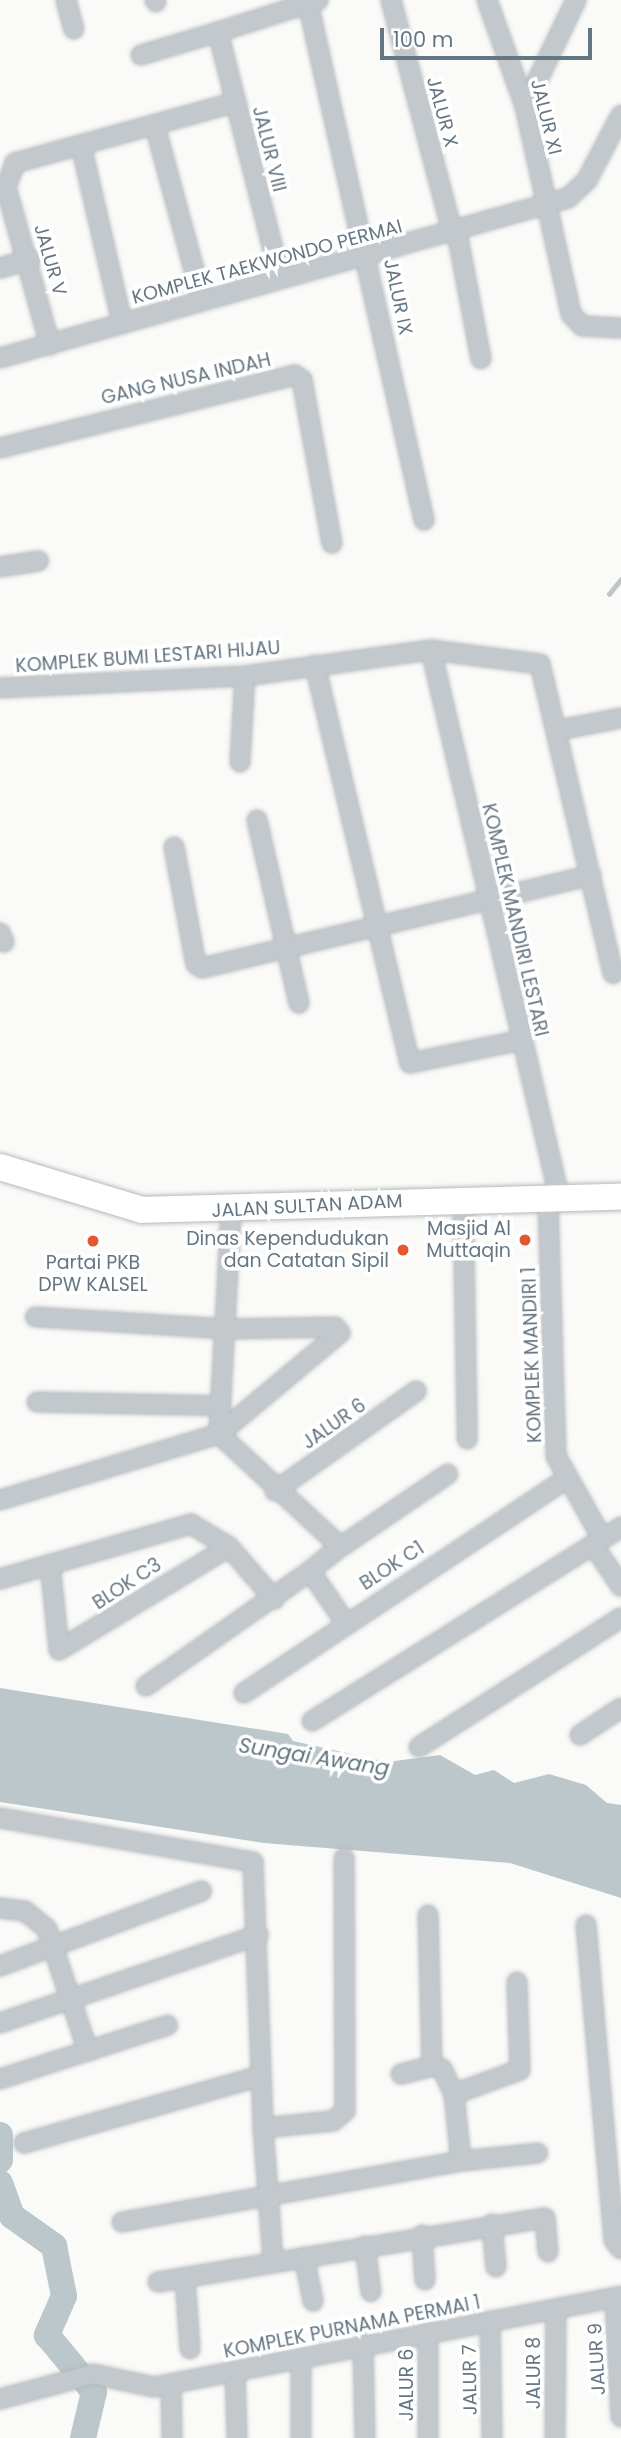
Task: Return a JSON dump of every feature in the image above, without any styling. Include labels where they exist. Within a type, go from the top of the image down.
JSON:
[{"type":"main road","name":"JALAN SULTAN ADAM","points":[[0,1167],[142,1210],[231,1212],[463,1198],[554,1200],[621,1197]]},
{"type":"street","points":[[66,0],[75,29]]},
{"type":"street","name":"JALUR X","points":[[391,0],[455,234],[481,359]]},
{"type":"street","name":"JALUR XI","points":[[487,0],[525,106],[545,206],[574,320],[621,328]]},
{"type":"street","points":[[141,55],[313,1]]},
{"type":"street","name":"JALUR IX","points":[[313,1],[424,520]]},
{"type":"street","points":[[525,106],[572,1]]},
{"type":"street","name":"JALUR VIII","points":[[218,32],[280,277]]},
{"type":"street","points":[[3,188],[15,163],[236,102]]},
{"type":"street","name":"KOMPLEK TAEKWONDO PERMAI","points":[[0,358],[280,277],[455,234],[568,198],[587,180],[621,115]]},
{"type":"street","points":[[155,126],[202,299]]},
{"type":"street","points":[[81,145],[122,323]]},
{"type":"street","name":"JALUR V","points":[[3,188],[31,259],[50,345]]},
{"type":"street","points":[[0,268],[31,259]]},
{"type":"street","name":"GANG NUSA INDAH","points":[[0,449],[295,375],[302,380],[332,543]]},
{"type":"street","points":[[0,567],[39,561]]},
{"type":"street","name":"KOMPLEK BUMI LESTARI HIJAU","points":[[0,688],[245,676],[431,650],[540,664],[546,671],[559,730]]},
{"type":"street","name":"KOMPLEK MANDIRI LESTARI","points":[[431,650],[486,895],[522,1040],[554,1200]]},
{"type":"street","points":[[315,666],[412,1065],[522,1040]]},
{"type":"street","points":[[240,762],[245,676]]},
{"type":"street","points":[[613,973],[559,730],[621,718]]},
{"type":"street","points":[[257,820],[299,1003]]},
{"type":"street","points":[[174,847],[198,967],[486,895],[591,874]]},
{"type":"street","points":[[463,1198],[467,1439]]},
{"type":"street","name":"KOMPLEK MANDIRI 1","points":[[554,1200],[556,1456],[621,1586]]},
{"type":"street","points":[[231,1212],[227,1329],[219,1434],[275,1491],[334,1541],[335,1550]]},
{"type":"street","points":[[0,1500],[219,1434],[340,1333],[335,1327],[227,1329],[35,1317]]},
{"type":"street","name":"JALUR 6","points":[[275,1491],[416,1391]]},
{"type":"street","points":[[37,1402],[221,1406]]},
{"type":"street","points":[[146,1686],[274,1599],[335,1550],[448,1474]]},
{"type":"street","name":"BLOK C1","points":[[244,1693],[345,1622],[566,1479]]},
{"type":"street","points":[[0,1579],[184,1524],[229,1547],[274,1599]]},
{"type":"street","points":[[313,1721],[621,1527]]},
{"type":"street","name":"BLOK C3","points":[[50,1564],[54,1639],[60,1650],[229,1547]]},
{"type":"street","points":[[310,1571],[345,1622]]},
{"type":"street","points":[[419,1747],[621,1618]]},
{"type":"street","points":[[580,1735],[621,1708]]},
{"type":"street","points":[[0,1818],[246,1857],[257,1873],[263,2128],[273,2260]]},
{"type":"street","points":[[263,2128],[333,2121],[345,2111],[344,1858]]},
{"type":"street","points":[[0,1966],[202,1891]]},
{"type":"street","points":[[0,1908],[37,1917],[53,1946],[88,2051]]},
{"type":"street","points":[[428,1915],[432,2066]]},
{"type":"street","points":[[586,1925],[614,2240],[621,2249]]},
{"type":"street","points":[[0,2023],[258,1935]]},
{"type":"street","points":[[454,2094],[514,2078],[520,2070],[517,1982]]},
{"type":"street","points":[[0,2079],[168,2025]]},
{"type":"street","points":[[401,2074],[432,2066],[442,2069],[454,2094],[461,2161]]},
{"type":"street","points":[[24,2143],[261,2076]]},
{"type":"street","points":[[122,2222],[461,2161],[538,2153]]},
{"type":"street","points":[[158,2282],[422,2235],[545,2218],[548,2252]]},
{"type":"street","points":[[492,2224],[496,2267]]},
{"type":"street","points":[[422,2235],[425,2280]]},
{"type":"street","points":[[365,2246],[371,2292]]},
{"type":"street","points":[[304,2257],[313,2301]]},
{"type":"street","points":[[185,2278],[190,2349]]},
{"type":"street","name":"KOMPLEK PURNAMA PERMAI 1","points":[[0,2399],[65,2378],[93,2374],[154,2387],[301,2359],[363,2344],[618,2297]]},
{"type":"street","name":"JALUR 9","points":[[618,2297],[621,2417]]},
{"type":"street","name":"JALUR 8","points":[[555,2309],[555,2438]]},
{"type":"street","name":"JALUR 7","points":[[490,2321],[492,2438]]},
{"type":"street","name":"JALUR 6","points":[[428,2332],[428,2438]]},
{"type":"street","points":[[363,2344],[365,2438]]},
{"type":"street","points":[[301,2359],[301,2438]]},
{"type":"street","points":[[236,2371],[237,2438]]},
{"type":"street","points":[[172,2384],[172,2438]]},
{"type":"water","name":"Sungai Awang","points":[[0,1688],[288,1734],[293,1741],[387,1762],[440,1755],[475,1775],[494,1770],[514,1783],[549,1774],[586,1785],[607,1803],[621,1805],[621,1898],[510,1863],[264,1843],[0,1802]]},
{"type":"waterway","points":[[609,594],[621,579]]},
{"type":"waterway","points":[[0,2135],[0,2160]]},
{"type":"waterway","points":[[0,2183],[12,2216],[54,2246],[64,2296],[47,2335],[94,2392],[83,2438]]},
{"type":"place","name":"Masjid Al Muttaqin","points":[[525,1240]]},
{"type":"place","name":"Partai PKB DPW KALSEL","points":[[93,1241]]},
{"type":"place","name":"Dinas Kependudukan dan Catatan Sipil","points":[[403,1250]]}]
